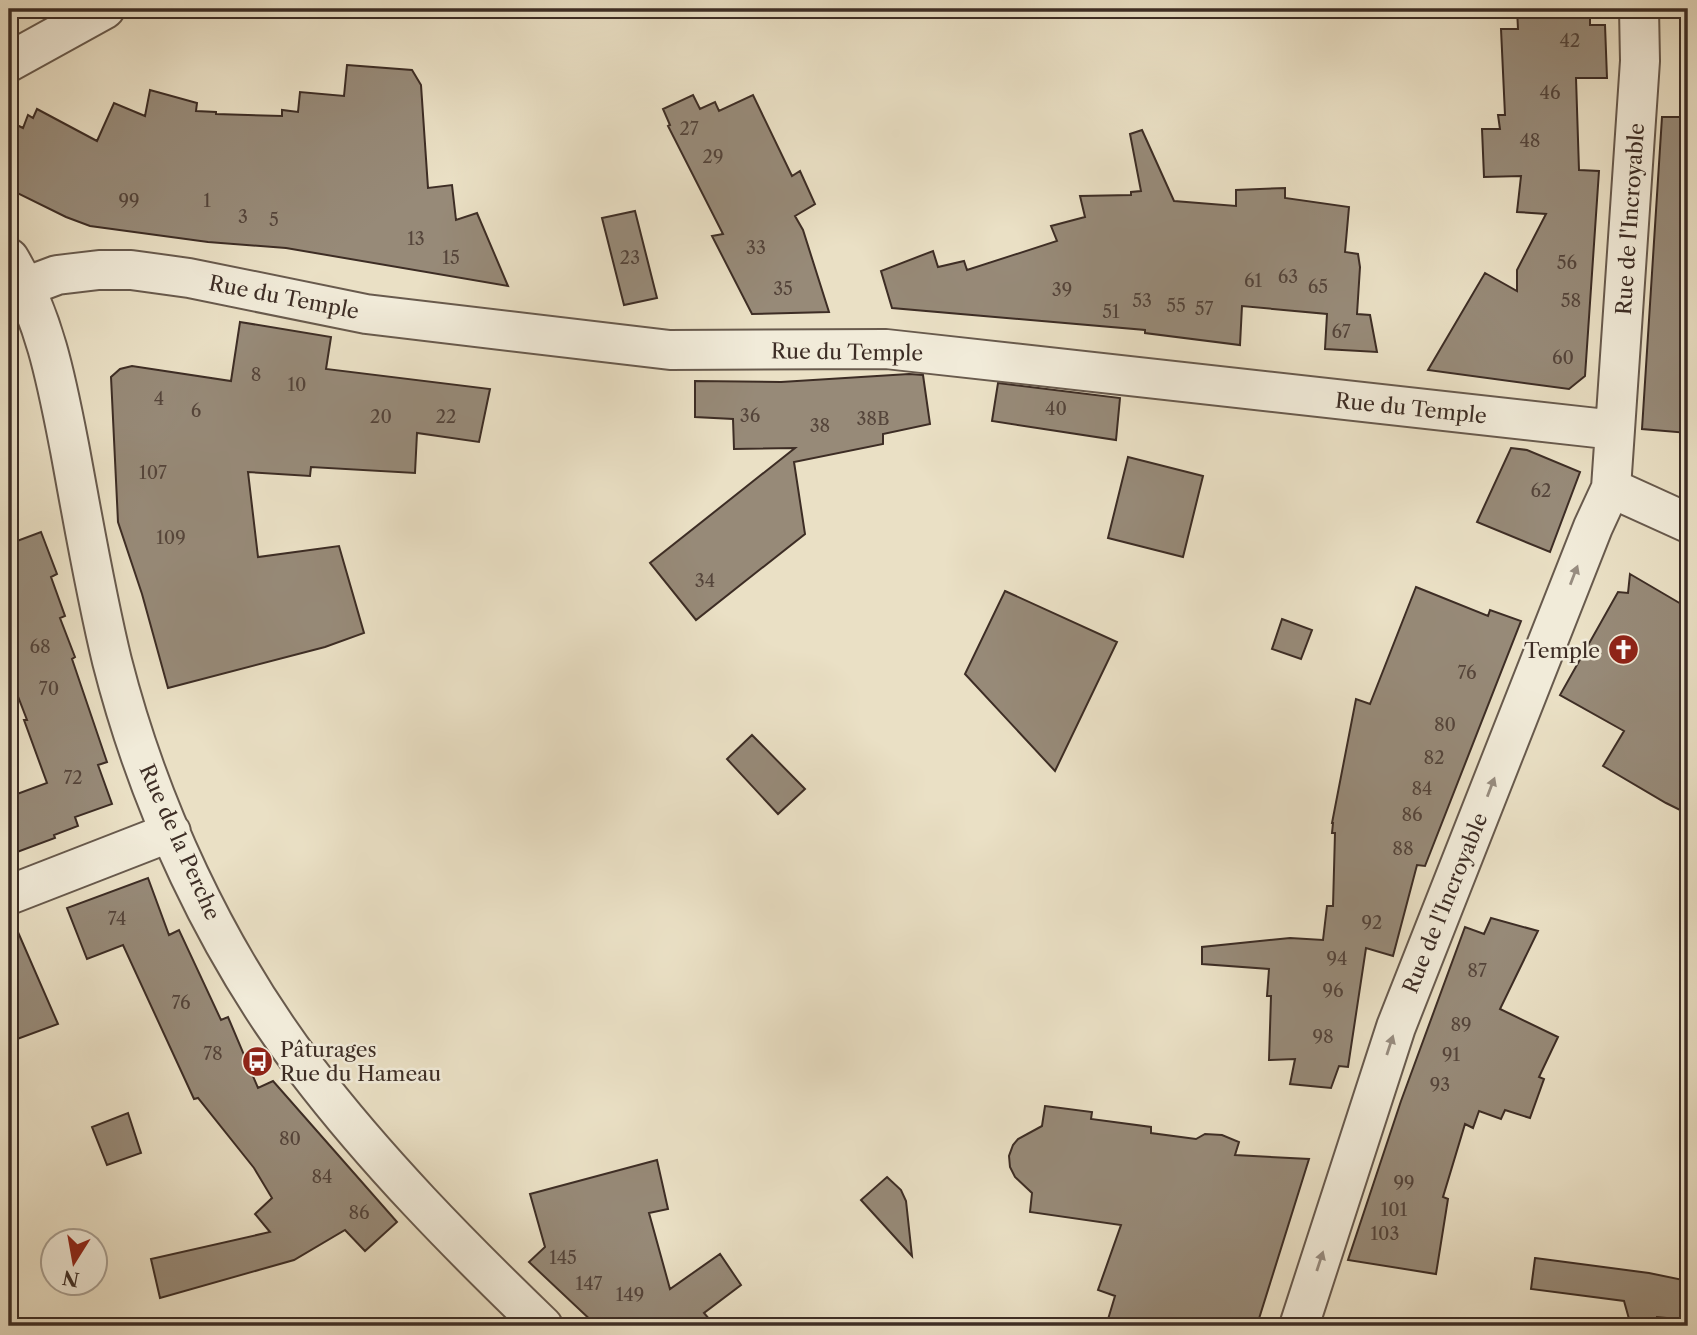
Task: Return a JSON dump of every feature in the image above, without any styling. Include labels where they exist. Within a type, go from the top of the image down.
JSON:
[{"type":"street","points":[[9,62],[105,9]]},
{"type":"street","name":"Rue de l'Incroyable","points":[[1615,430],[1640,61],[1639,9]]},
{"type":"street","name":"Rue du Temple","points":[[17,272],[66,274],[131,270],[189,278],[366,314],[670,350],[886,349],[1615,430]]},
{"type":"street","name":"Rue de la Perche","points":[[17,272],[41,324],[54,370],[113,663],[128,718],[171,832],[196,886],[245,978],[304,1066],[380,1159],[430,1214],[543,1326]]},
{"type":"street","points":[[1615,430],[1611,488],[1688,523]]},
{"type":"street","name":"Rue de l'Incroyable","points":[[1299,1326],[1396,1027],[1593,527],[1611,488]]},
{"type":"street","points":[[9,895],[171,832]]},
{"type":"building","points":[[1517,9],[1590,9],[1590,25],[1605,25],[1607,78],[1576,78],[1579,170],[1599,171],[1585,376],[1569,389],[1428,370],[1485,273],[1517,291],[1517,270],[1546,214],[1517,212],[1521,176],[1484,177],[1482,129],[1500,129],[1498,115],[1505,115],[1501,29],[1518,29]]},
{"type":"building","points":[[347,65],[412,70],[421,85],[428,188],[452,185],[456,220],[477,213],[508,286],[286,248],[208,242],[90,226],[9,189],[9,121],[23,128],[28,115],[33,118],[37,109],[97,141],[114,103],[145,116],[150,90],[197,103],[196,111],[282,116],[282,110],[298,112],[300,92],[344,96]]},
{"type":"building","points":[[693,95],[700,109],[715,102],[719,111],[753,95],[792,176],[800,171],[815,204],[795,216],[803,230],[829,312],[752,314],[712,236],[723,234],[668,126],[670,125],[663,109]]},
{"type":"building","points":[[1662,117],[1688,117],[1688,433],[1642,429]]},
{"type":"building","points":[[1142,130],[1174,201],[1236,206],[1236,190],[1285,188],[1285,198],[1349,207],[1345,252],[1358,254],[1360,267],[1357,314],[1370,315],[1377,352],[1325,349],[1327,314],[1242,306],[1240,345],[1145,333],[1145,330],[892,308],[881,271],[933,251],[938,267],[964,261],[967,270],[1057,241],[1051,226],[1085,217],[1080,196],[1131,195],[1131,192],[1141,191],[1130,134]]},
{"type":"building","points":[[635,211],[657,298],[624,305],[602,218]]},
{"type":"building","points":[[240,322],[331,337],[326,369],[490,389],[479,442],[417,433],[415,473],[311,467],[310,476],[248,472],[258,557],[339,546],[364,633],[325,647],[168,688],[142,594],[118,522],[111,377],[120,369],[132,366],[231,381]]},
{"type":"building","points":[[923,375],[930,424],[883,434],[883,444],[794,462],[805,534],[696,620],[650,563],[795,448],[734,449],[733,419],[695,417],[695,381],[781,382]]},
{"type":"building","points":[[998,383],[1120,398],[1116,440],[992,421]]},
{"type":"building","points":[[1511,448],[1527,450],[1580,472],[1550,552],[1477,522]]},
{"type":"building","points":[[1128,457],[1203,476],[1183,557],[1108,538]]},
{"type":"building","points":[[41,532],[57,574],[51,577],[65,616],[60,618],[75,657],[72,659],[107,762],[98,765],[112,804],[75,817],[78,826],[54,835],[55,838],[9,855],[9,797],[47,783],[9,673],[9,544]]},
{"type":"building","points":[[1630,574],[1688,608],[1688,814],[1603,766],[1624,731],[1560,695],[1618,592],[1628,593]]},
{"type":"building","points":[[1416,587],[1488,616],[1490,610],[1521,621],[1425,866],[1417,865],[1393,956],[1366,948],[1348,1067],[1339,1066],[1331,1088],[1290,1084],[1295,1059],[1269,1060],[1269,969],[1202,964],[1202,947],[1290,938],[1323,940],[1327,906],[1333,906],[1335,833],[1332,833],[1332,823],[1356,699],[1370,704]]},
{"type":"building","points":[[1005,591],[1117,642],[1055,771],[965,674]]},
{"type":"building","points":[[1282,619],[1312,630],[1301,659],[1272,649]]},
{"type":"building","points":[[752,735],[805,789],[778,814],[727,759]]},
{"type":"building","points":[[148,878],[169,935],[179,930],[221,1020],[228,1017],[258,1088],[273,1081],[397,1222],[365,1251],[345,1230],[294,1260],[160,1298],[151,1259],[270,1232],[255,1214],[272,1198],[254,1168],[198,1098],[194,1099],[123,945],[87,959],[67,908]]},
{"type":"building","points":[[9,916],[58,1024],[9,1042]]},
{"type":"building","points":[[1491,918],[1538,931],[1500,1009],[1558,1037],[1539,1077],[1544,1079],[1530,1118],[1505,1110],[1501,1119],[1479,1111],[1473,1128],[1465,1124],[1443,1197],[1448,1199],[1436,1274],[1348,1260],[1401,1101],[1465,927],[1484,934]]},
{"type":"building","points":[[1045,1106],[1092,1112],[1091,1119],[1151,1127],[1151,1133],[1196,1139],[1205,1134],[1222,1135],[1239,1142],[1235,1155],[1309,1159],[1257,1325],[1106,1326],[1115,1296],[1098,1290],[1121,1225],[1030,1212],[1032,1193],[1015,1177],[1010,1167],[1009,1156],[1013,1145],[1018,1139],[1042,1126]]},
{"type":"building","points":[[128,1113],[141,1153],[107,1165],[92,1127]]},
{"type":"building","points":[[657,1160],[668,1209],[649,1213],[670,1289],[720,1254],[741,1285],[704,1313],[715,1326],[597,1326],[529,1262],[545,1247],[530,1194]]},
{"type":"building","points":[[887,1177],[901,1190],[906,1201],[912,1256],[861,1200]]},
{"type":"building","points":[[1535,1258],[1649,1273],[1688,1281],[1688,1320],[1657,1317],[1656,1326],[1631,1326],[1624,1301],[1531,1289]]},
{"type":"place","name":"Temple","points":[[1623,650]]},
{"type":"place","name":"Pâturages Rue du Hameau","points":[[257,1061]]}]
